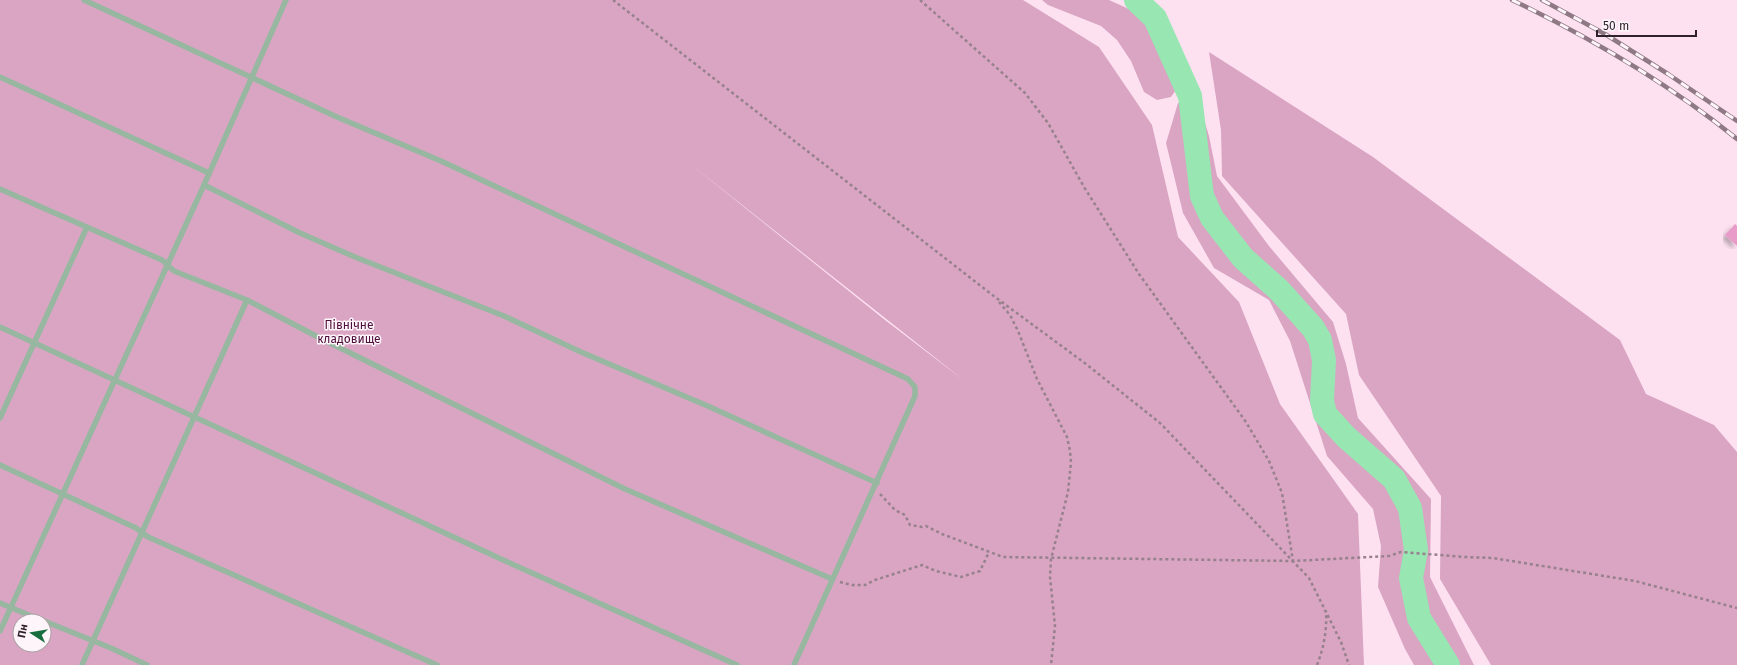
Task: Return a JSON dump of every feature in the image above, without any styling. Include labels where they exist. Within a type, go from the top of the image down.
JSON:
[{"type":"lane","points":[[84,0],[337,117],[441,161],[908,379],[915,387],[915,396],[794,665]]},
{"type":"lane","points":[[0,631],[204,185],[286,0]]},
{"type":"lane","points":[[0,77],[209,173]]},
{"type":"lane","points":[[204,185],[300,233],[355,257],[504,316],[581,352],[710,407],[876,483]]},
{"type":"lane","points":[[0,189],[162,260],[174,271],[246,300],[625,489],[832,579]]},
{"type":"lane","points":[[0,418],[87,227]]},
{"type":"lane","points":[[82,665],[195,417],[246,300]]},
{"type":"lane","points":[[0,327],[494,555],[737,665]]},
{"type":"lane","points":[[0,465],[136,528],[148,537],[437,665]]},
{"type":"lane","points":[[0,603],[25,613]]},
{"type":"lane","points":[[52,624],[111,648],[147,665]]},
{"type":"path","points":[[613,0],[995,297],[1086,364],[1160,423],[1309,578],[1326,609],[1341,642],[1349,665]]},
{"type":"path","points":[[920,0],[1025,92],[1048,123],[1084,187],[1138,274],[1246,422],[1269,461],[1282,493],[1293,561]]},
{"type":"path","points":[[995,297],[1010,315],[1016,326],[1037,379],[1067,438],[1072,462],[1068,492],[1051,558],[1050,577],[1055,626],[1051,665]]},
{"type":"path","points":[[876,483],[877,491],[895,510],[905,515],[910,525],[922,528],[926,526],[1003,558],[1293,561],[1389,556],[1401,552],[1493,558],[1635,581],[1737,608]]},
{"type":"path","points":[[832,579],[852,585],[865,585],[875,580],[922,565],[936,571],[961,577],[980,571],[989,552]]},
{"type":"path","points":[[1317,665],[1323,648],[1327,625],[1326,609]]},
{"type":"green space","name":"Північне кладовище","points":[[0,0],[1023,0],[1099,47],[1152,125],[1178,237],[1239,302],[1280,404],[1358,514],[1364,665],[0,665]],"holes":[[[684,159],[966,382],[885,320]]]},
{"type":"green space","points":[[1042,0],[1109,0],[1140,14],[1174,70],[1180,84],[1171,97],[1157,100],[1144,92],[1131,61],[1117,40],[1101,26],[1048,5]]},
{"type":"green space","points":[[1209,52],[1373,157],[1620,340],[1646,394],[1714,425],[1737,452],[1737,665],[1491,665],[1440,579],[1441,496],[1359,375],[1346,314],[1222,176],[1221,130]]},
{"type":"green space","points":[[1198,100],[1209,136],[1217,176],[1269,246],[1333,322],[1346,364],[1358,418],[1431,499],[1430,577],[1474,665],[1414,665],[1405,649],[1378,587],[1381,546],[1373,509],[1327,456],[1290,341],[1269,300],[1214,268],[1183,213],[1166,143],[1178,103]]},
{"type":"building","points":[[1735,224],[1737,226],[1737,246],[1725,235]]},
{"type":"waterway","points":[[1136,0],[1155,18],[1190,96],[1202,196],[1212,218],[1243,258],[1279,290],[1313,328],[1320,340],[1324,360],[1322,401],[1325,414],[1346,437],[1394,479],[1410,508],[1416,550],[1411,578],[1419,618],[1448,665]]},
{"type":"railway","points":[[1512,0],[1571,30],[1629,63],[1684,99],[1737,139]]},
{"type":"railway","points":[[1542,0],[1605,34],[1668,74],[1737,121]]}]
